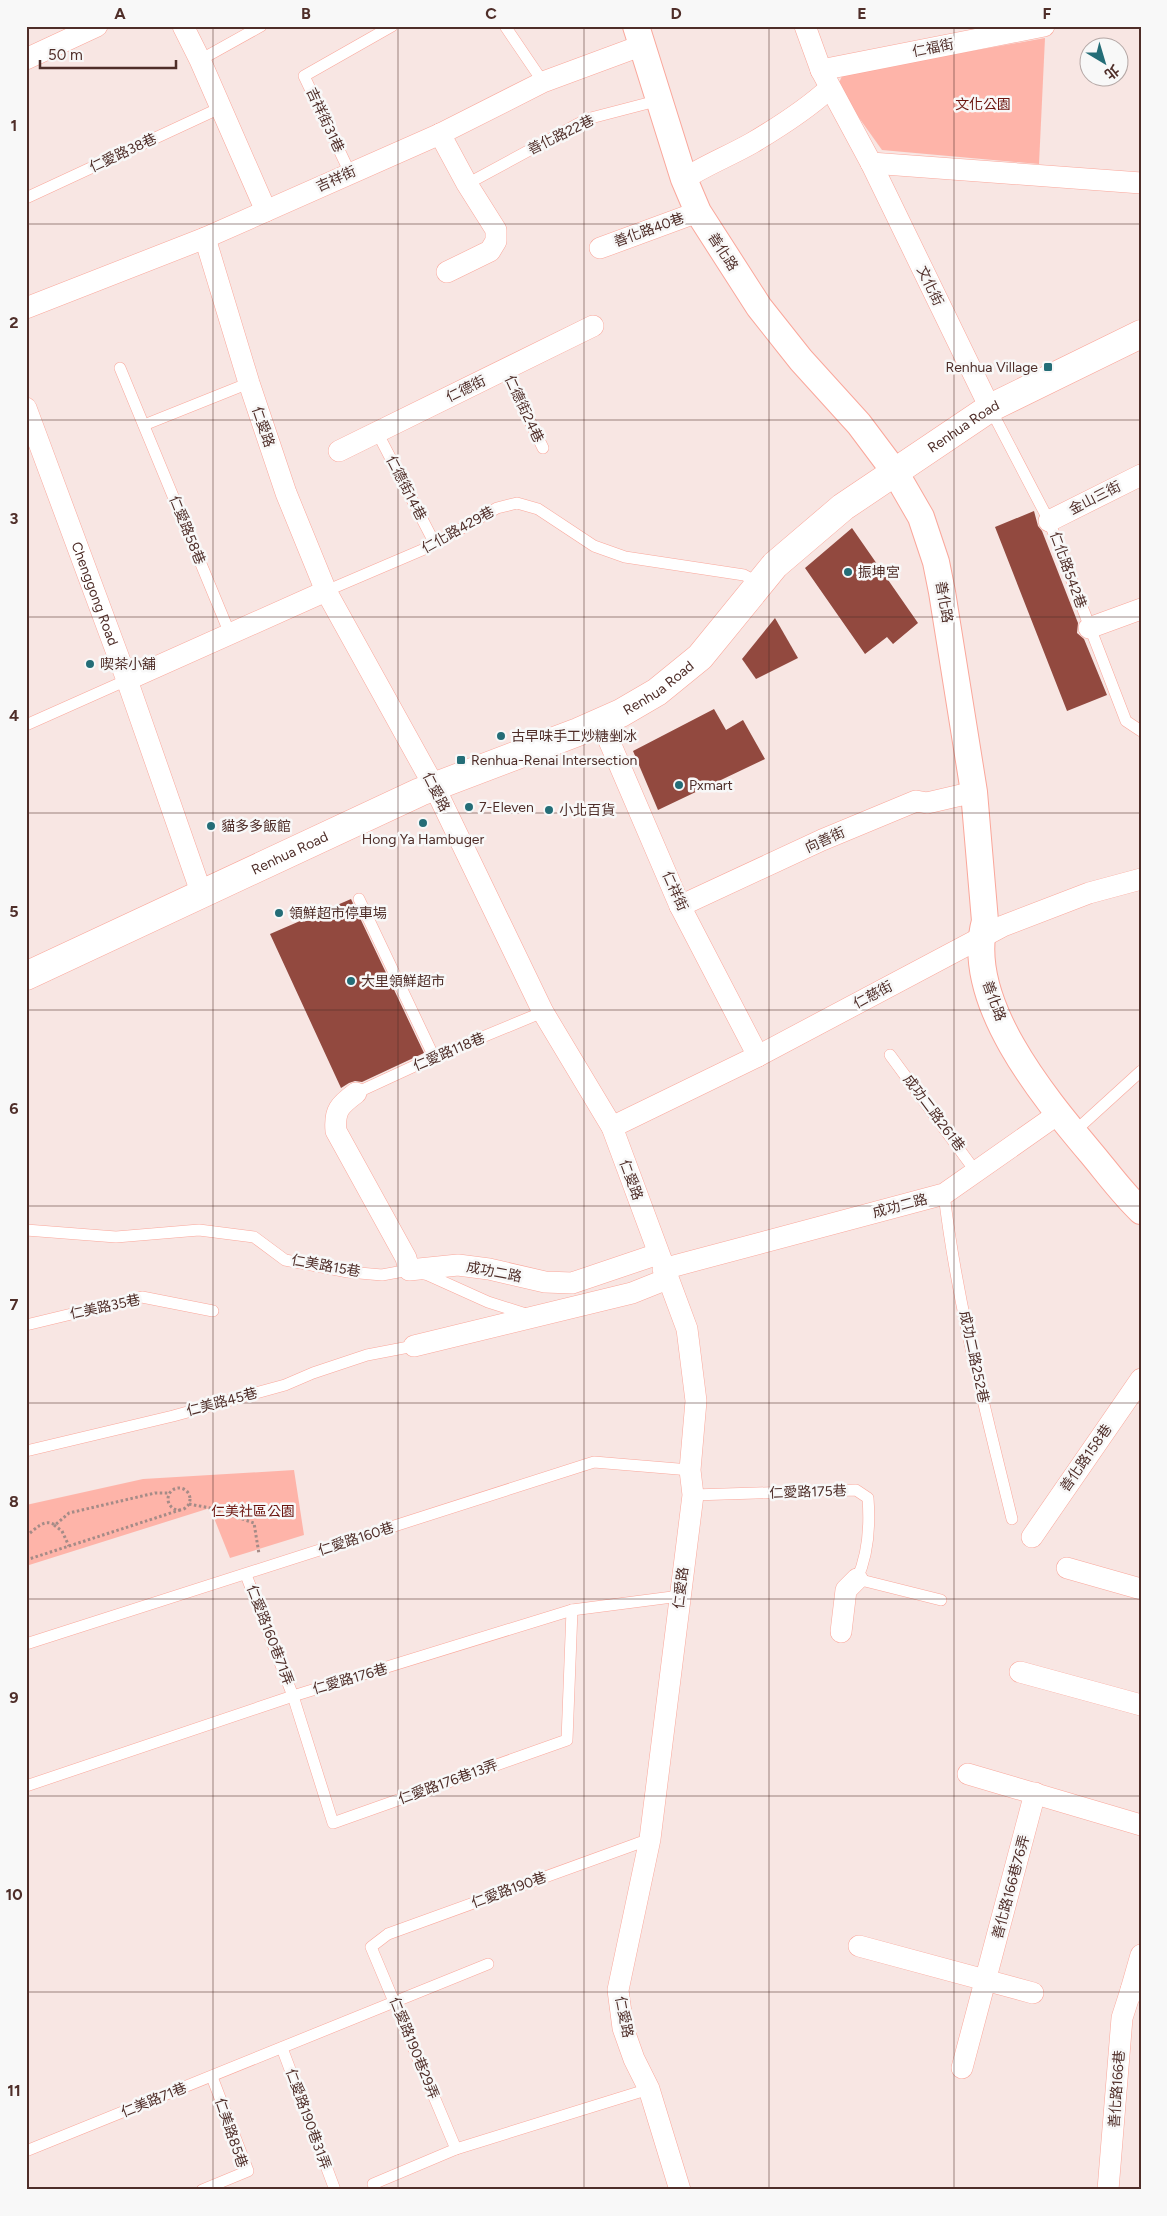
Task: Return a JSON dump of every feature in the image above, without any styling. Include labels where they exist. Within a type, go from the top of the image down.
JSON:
[{"type":"main road","name":"Renhua Road","points":[[26,976],[201,892],[434,786],[601,722],[657,692],[700,657],[775,565],[822,523],[990,408],[1141,334]]},
{"type":"street","points":[[26,58],[97,26]]},
{"type":"street","points":[[182,26],[200,60],[266,211]]},
{"type":"street","name":"文化街","points":[[805,26],[826,79],[871,163],[990,408]]},
{"type":"street","name":"仁福街","points":[[826,79],[1044,26]]},
{"type":"street","name":"吉祥街","points":[[26,308],[205,238],[440,134],[542,82],[639,36]]},
{"type":"street","name":"善化路","points":[[639,36],[684,179],[698,212],[759,307],[802,360],[860,424],[895,472],[921,517],[936,562],[974,792],[985,920],[981,937],[985,982],[1005,1031],[1022,1063],[1066,1123],[1141,1211]]},
{"type":"street","points":[[684,179],[705,165],[751,143],[812,104],[826,79]]},
{"type":"street","points":[[440,134],[467,184],[496,230],[496,241],[490,251],[447,272]]},
{"type":"street","points":[[871,163],[1141,184]]},
{"type":"street","name":"善化路40巷","points":[[600,248],[698,212]]},
{"type":"street","name":"仁愛路","points":[[205,238],[249,383],[286,494],[326,591],[434,786],[543,1012],[612,1127],[687,1329],[696,1401],[690,1470],[693,1495],[650,1839],[618,1990],[623,2028],[634,2059],[649,2089],[680,2190]]},
{"type":"street","name":"仁德街","points":[[339,451],[593,326]]},
{"type":"street","name":"Chenggong Road","points":[[26,408],[127,680],[201,892]]},
{"type":"street","name":"金山三街","points":[[1049,521],[1141,475]]},
{"type":"street","points":[[127,680],[326,591]]},
{"type":"street","points":[[1089,628],[1141,609]]},
{"type":"street","name":"仁祥街","points":[[601,722],[680,906],[758,1056]]},
{"type":"street","name":"向善街","points":[[680,906],[822,840],[916,801],[927,803],[974,792]]},
{"type":"street","name":"仁慈街","points":[[612,1127],[758,1056],[1003,926],[1089,893],[1141,879]]},
{"type":"street","points":[[356,1093],[340,1106],[336,1119],[336,1131],[406,1258],[409,1270]]},
{"type":"street","name":"成功二路","points":[[409,1270],[458,1265],[489,1268],[544,1282],[572,1283],[663,1268],[944,1194],[976,1172],[1066,1123]]},
{"type":"street","name":"成功二路","points":[[414,1346],[632,1293],[663,1268]]},
{"type":"street","name":"善化路158巷","points":[[1032,1537],[1141,1379]]},
{"type":"street","points":[[1067,1568],[1141,1589]]},
{"type":"street","name":"仁愛路175巷","points":[[841,1632],[846,1590],[858,1579]]},
{"type":"street","points":[[1020,1672],[1141,1705]]},
{"type":"street","points":[[968,1774],[1035,1792],[1141,1825]]},
{"type":"street","name":"善化路166巷76弄","points":[[962,2068],[1035,1792]]},
{"type":"street","points":[[860,1946],[986,1982],[1033,1993]]},
{"type":"street","name":"善化路166巷","points":[[1108,2190],[1122,2018],[1136,1990],[1141,1955]]},
{"type":"lane","points":[[200,60],[261,26]]},
{"type":"lane","name":"吉祥街31巷","points":[[350,173],[304,76],[392,26]]},
{"type":"lane","points":[[505,26],[542,82]]},
{"type":"lane","name":"善化路22巷","points":[[467,184],[587,119],[660,100]]},
{"type":"lane","name":"仁愛路38巷","points":[[26,198],[220,108]]},
{"type":"lane","name":"仁愛路58巷","points":[[120,368],[230,634]]},
{"type":"lane","name":"仁德街24巷","points":[[505,370],[542,448]]},
{"type":"lane","points":[[144,425],[249,383]]},
{"type":"lane","name":"仁化路542巷","points":[[990,408],[1049,521],[1126,721],[1141,732]]},
{"type":"lane","name":"仁德街14巷","points":[[377,432],[435,544]]},
{"type":"lane","name":"仁化路429巷","points":[[326,591],[435,544],[497,508],[517,503],[538,509],[594,546],[625,557],[744,575],[760,583]]},
{"type":"lane","points":[[26,725],[127,680]]},
{"type":"lane","points":[[359,899],[434,1057]]},
{"type":"lane","name":"仁愛路118巷","points":[[356,1093],[434,1057],[543,1012]]},
{"type":"lane","name":"成功二路261巷","points":[[890,1056],[976,1172]]},
{"type":"lane","points":[[1066,1123],[1141,1071]]},
{"type":"lane","name":"成功二路252巷","points":[[944,1194],[950,1242],[981,1395],[1012,1519]]},
{"type":"lane","name":"仁美路15巷","points":[[26,1230],[116,1237],[199,1230],[254,1237],[286,1260],[348,1272],[382,1275],[409,1270],[428,1274],[488,1302],[534,1317]]},
{"type":"lane","name":"仁美路35巷","points":[[26,1324],[142,1297],[213,1311]]},
{"type":"lane","name":"仁美路45巷","points":[[26,1451],[173,1416],[285,1385],[312,1373],[367,1356],[414,1346]]},
{"type":"lane","name":"仁愛路160巷","points":[[26,1644],[262,1570],[594,1462],[690,1470]]},
{"type":"lane","name":"仁愛路175巷","points":[[693,1495],[856,1490],[868,1498],[869,1511],[864,1564],[858,1579]]},
{"type":"lane","name":"仁愛路160巷71弄","points":[[246,1575],[293,1696]]},
{"type":"lane","points":[[858,1579],[941,1600]]},
{"type":"lane","name":"仁愛路176巷","points":[[26,1786],[293,1696],[572,1610],[680,1596]]},
{"type":"lane","name":"仁愛路176巷13弄","points":[[293,1696],[332,1823],[566,1740],[572,1610]]},
{"type":"lane","name":"仁愛路190巷","points":[[371,1947],[388,1934],[650,1839]]},
{"type":"lane","name":"仁愛路190巷29弄","points":[[371,1947],[396,2001],[456,2149]]},
{"type":"lane","points":[[282,2048],[488,1964]]},
{"type":"lane","name":"仁美路71巷","points":[[26,2151],[282,2048]]},
{"type":"lane","name":"仁愛路190巷31弄","points":[[282,2048],[335,2190]]},
{"type":"lane","name":"仁美路85巷","points":[[202,2190],[248,2171],[212,2077]]},
{"type":"lane","points":[[373,2184],[456,2149],[649,2089]]},
{"type":"path","points":[[50,1522],[55,1526],[69,1513],[155,1492],[169,1494],[178,1488],[186,1490],[190,1496],[189,1504]]},
{"type":"path","points":[[169,1494],[170,1505],[180,1510]]},
{"type":"path","points":[[26,1560],[180,1510],[189,1504],[210,1508],[254,1523],[262,1570]]},
{"type":"path","points":[[26,1536],[43,1522],[50,1522],[62,1531],[69,1546]]},
{"type":"green space","name":"文化公園","points":[[1045,38],[1039,164],[882,150],[837,87],[843,74]]},
{"type":"green space","name":"仁美社區公園","points":[[294,1470],[304,1535],[230,1558],[210,1508],[26,1566],[26,1505],[143,1479]]},
{"type":"building","points":[[1034,511],[1038,526],[1042,531],[1078,623],[1077,633],[1084,639],[1107,695],[1067,711],[995,527]]},
{"type":"building","name":"振坤宮","points":[[852,528],[918,623],[893,644],[887,637],[865,654],[805,568]]},
{"type":"building","points":[[775,618],[798,658],[756,679],[742,659]]},
{"type":"building","name":"Pxmart","points":[[714,709],[726,730],[743,720],[765,759],[658,810],[633,751]]},
{"type":"building","points":[[351,899],[424,1053],[362,1082],[355,1081],[341,1088],[270,934]]},
{"type":"place","name":"Renhua Village","points":[[1048,367]]},
{"type":"place","name":"振坤宮","points":[[848,572]]},
{"type":"place","name":"喫茶小舖","points":[[90,664]]},
{"type":"place","name":"古早味手工炒糖剉冰","points":[[501,736]]},
{"type":"place","name":"Renhua-Renai Intersection","points":[[461,760]]},
{"type":"place","name":"Pxmart","points":[[679,785]]},
{"type":"place","name":"7-Eleven","points":[[469,807]]},
{"type":"place","name":"小北百貨","points":[[549,810]]},
{"type":"place","name":"Hong Ya Hambuger","points":[[423,823]]},
{"type":"place","name":"貓多多飯館","points":[[211,826]]},
{"type":"place","name":"領鮮超市停車場","points":[[279,913]]},
{"type":"place","name":"大里領鮮超市","points":[[351,981]]}]
